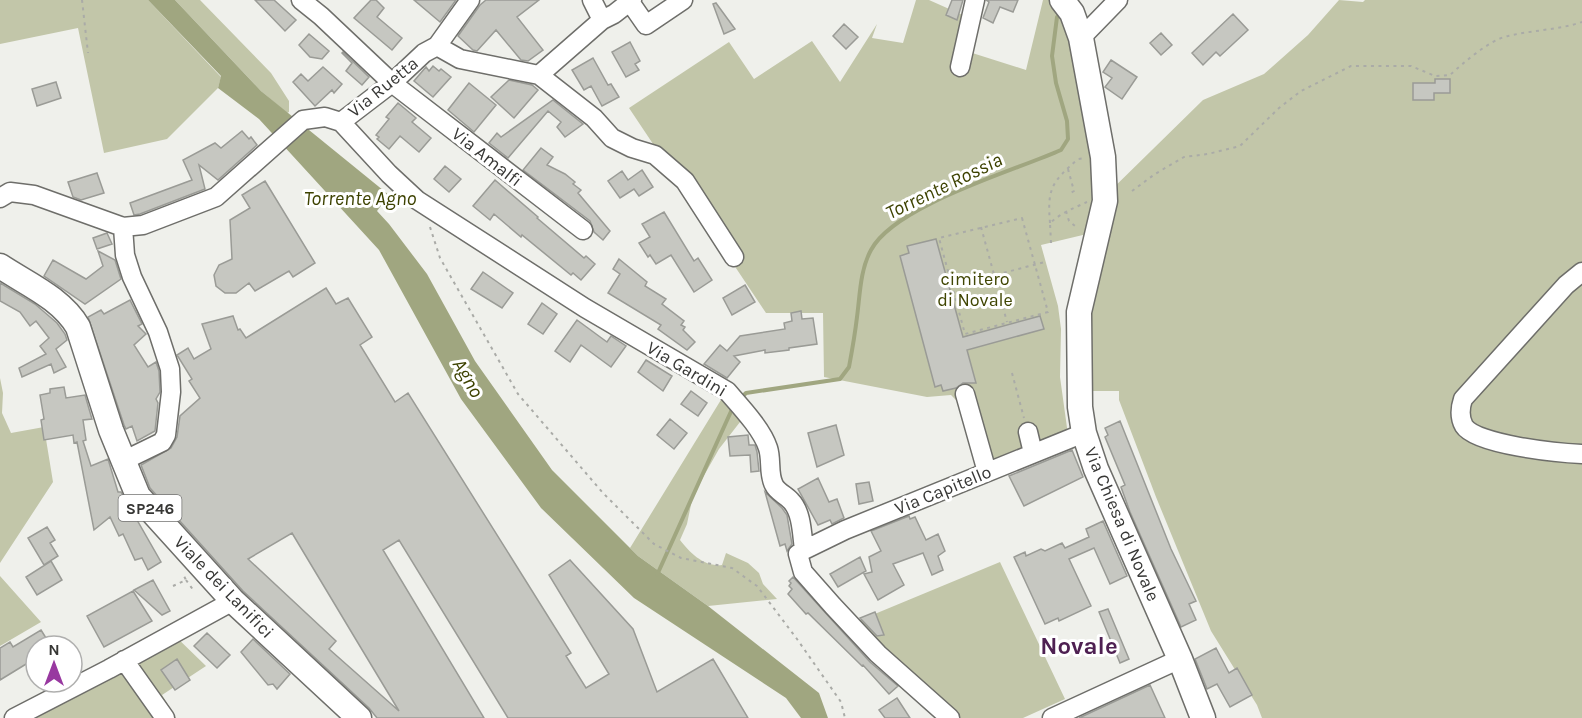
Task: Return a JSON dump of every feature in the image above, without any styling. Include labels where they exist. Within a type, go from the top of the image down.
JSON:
[{"type":"main road","name":"Via Chiesa di Novale","points":[[1062,0],[1072,13],[1081,38],[1103,157],[1105,201],[1079,312],[1080,407],[1084,433],[1105,489],[1180,659],[1203,718]]},
{"type":"main road","name":"Viale dei Lanifici","points":[[0,266],[62,306],[72,317],[78,327],[123,461],[138,496],[233,601],[359,718]]},
{"type":"street","name":"Via Amalfi","points":[[301,0],[392,83],[583,230]]},
{"type":"street","points":[[437,45],[470,0]]},
{"type":"street","points":[[592,0],[602,20]]},
{"type":"street","points":[[683,0],[646,25],[631,1],[602,20],[539,75],[594,118],[612,138],[632,148],[655,155],[685,181],[734,257]]},
{"type":"street","points":[[960,67],[975,0]]},
{"type":"street","points":[[1081,38],[1118,0]]},
{"type":"street","name":"Via Ruetta","points":[[123,227],[143,225],[216,197],[303,120],[325,117],[341,122],[392,83],[424,53],[437,45],[460,59],[539,75]]},
{"type":"street","name":"Via Gardini","points":[[341,122],[389,174],[423,204],[585,308],[727,391],[765,441],[769,450],[773,484],[793,502],[800,521],[804,550],[798,554],[803,573],[878,654],[950,718]]},
{"type":"street","points":[[0,198],[10,192],[34,195],[123,227],[124,255],[158,332],[170,369],[171,392],[166,435],[162,442],[123,461]]},
{"type":"street","points":[[1582,272],[1566,285],[1463,399],[1460,412],[1464,427],[1474,435],[1490,441],[1554,452],[1582,454]]},
{"type":"street","points":[[965,394],[987,472]]},
{"type":"street","points":[[1028,432],[1033,453]]},
{"type":"street","name":"Via Capitello","points":[[804,550],[845,530],[1084,433]]},
{"type":"street","points":[[14,718],[233,601]]},
{"type":"street","points":[[1052,718],[1180,659]]},
{"type":"street","points":[[124,660],[165,718]]},
{"type":"path","points":[[82,0],[88,53]]},
{"type":"path","points":[[1132,191],[1184,157],[1240,146],[1279,108],[1301,91],[1351,66],[1411,66],[1435,76],[1450,75],[1469,58],[1505,36],[1552,30],[1582,22]]},
{"type":"path","points":[[1051,243],[1049,194],[1056,181],[1078,159],[1103,157]]},
{"type":"path","points":[[1068,169],[1074,187],[1074,191],[1069,194]]},
{"type":"path","points":[[1050,223],[1066,211],[1079,207],[1084,202],[1092,201]]},
{"type":"path","points":[[423,204],[440,258],[518,394],[603,493],[654,544],[676,556],[732,568],[757,586],[841,702],[845,718]]},
{"type":"path","points":[[1066,211],[1069,221],[1075,226]]},
{"type":"path","points":[[1022,218],[1035,265],[1048,312],[965,334],[939,238],[1022,218]]},
{"type":"path","points":[[981,227],[1008,323]]},
{"type":"path","points":[[953,286],[1045,262]]},
{"type":"path","points":[[1012,373],[1028,432]]},
{"type":"path","points":[[183,573],[194,591]]},
{"type":"path","points":[[173,586],[186,580]]},
{"type":"green space","points":[[0,0],[148,0],[221,77],[218,88],[167,139],[104,153],[78,28],[0,44]]},
{"type":"green space","points":[[175,0],[200,0],[271,73],[289,101],[289,112],[287,113],[261,91]]},
{"type":"green space","name":"cimitero di Novale","points":[[916,0],[929,0],[974,20],[966,51],[1026,70],[1043,0],[1055,0],[1070,21],[1102,199],[1203,100],[1264,74],[1308,35],[1339,0],[1363,2],[1365,0],[1582,0],[1582,718],[1262,718],[1257,705],[1211,631],[1156,497],[1119,400],[1119,391],[1072,391],[1087,234],[1041,245],[1058,306],[1061,329],[1060,377],[1068,435],[979,467],[963,407],[951,395],[927,397],[824,377],[823,313],[766,313],[629,108],[729,42],[754,79],[812,41],[840,82],[877,24],[872,38],[903,43]]},
{"type":"green space","points":[[0,378],[3,393],[2,413],[11,433],[44,427],[53,482],[0,563]]},
{"type":"green space","points":[[727,390],[747,413],[719,449],[693,495],[687,524],[680,540],[693,554],[709,564],[722,565],[726,553],[748,563],[759,573],[763,584],[777,599],[708,606],[630,548]]},
{"type":"green space","points":[[1000,562],[1065,699],[1023,718],[949,718],[853,623]]},
{"type":"green space","points":[[0,576],[41,622],[0,646]]},
{"type":"green space","points":[[170,631],[206,666],[162,695],[176,718],[5,718],[51,694],[84,694],[84,676]]},
{"type":"water","name":"Torrente Agno","points":[[148,0],[175,0],[261,91],[389,195],[377,211],[427,274],[475,361],[552,470],[638,556],[708,606],[819,693],[828,718],[801,718],[786,698],[634,598],[541,508],[461,399],[379,250],[259,119],[218,88],[221,76]]},
{"type":"building","points":[[255,0],[274,0],[296,20],[285,31]]},
{"type":"building","points":[[371,0],[376,0],[384,8],[377,17],[402,38],[392,50],[354,18]]},
{"type":"building","points":[[414,0],[456,0],[440,22]]},
{"type":"building","points":[[486,0],[539,0],[517,17],[543,50],[528,61],[521,60],[496,30],[477,51],[473,50],[458,36]]},
{"type":"building","points":[[952,0],[963,0],[957,20],[946,15]]},
{"type":"building","points":[[986,0],[1018,0],[1013,12],[1000,7],[993,23],[983,18],[989,2]]},
{"type":"building","points":[[716,3],[735,29],[724,34],[713,4]]},
{"type":"building","points":[[1233,14],[1248,30],[1220,56],[1216,52],[1203,65],[1192,53]]},
{"type":"building","points":[[844,24],[858,37],[846,49],[833,36]]},
{"type":"building","points":[[1161,33],[1172,45],[1161,55],[1150,43]]},
{"type":"building","points":[[309,34],[329,51],[322,59],[310,57],[299,45]]},
{"type":"building","points":[[630,42],[640,61],[635,64],[639,70],[626,77],[612,52]]},
{"type":"building","points":[[343,52],[369,77],[362,85],[346,71],[352,63]]},
{"type":"building","points":[[593,58],[608,85],[611,84],[619,97],[602,106],[591,86],[584,90],[572,70]]},
{"type":"building","points":[[1111,60],[1137,77],[1122,99],[1105,87],[1112,78],[1103,72]]},
{"type":"building","points":[[433,66],[451,77],[433,97],[414,81],[426,67],[429,71]]},
{"type":"building","points":[[323,67],[342,84],[334,93],[332,90],[315,106],[293,82],[301,74],[308,81]]},
{"type":"building","points":[[1435,79],[1450,79],[1450,93],[1434,93],[1434,100],[1413,100],[1413,83],[1435,83]]},
{"type":"building","points":[[509,80],[532,85],[538,90],[514,118],[491,97]]},
{"type":"building","points":[[56,82],[61,98],[37,106],[32,89]]},
{"type":"building","points":[[469,83],[496,105],[474,132],[448,110]]},
{"type":"building","points":[[553,100],[583,124],[565,137],[557,127],[561,122],[548,111],[508,158],[489,143],[497,133],[501,137]]},
{"type":"building","points":[[398,103],[416,118],[412,122],[431,138],[419,152],[400,136],[389,149],[377,139],[379,137],[376,135],[389,119],[386,117]]},
{"type":"building","points":[[242,131],[257,145],[218,180],[199,165],[205,189],[134,215],[130,203],[192,180],[183,160],[215,143],[221,148]]},
{"type":"building","points":[[541,148],[553,157],[547,165],[575,182],[573,184],[581,190],[578,193],[610,231],[603,240],[594,232],[590,221],[523,170]]},
{"type":"building","points":[[445,166],[461,179],[449,192],[434,179]]},
{"type":"building","points":[[642,170],[653,187],[639,196],[634,189],[620,198],[608,181],[622,171],[628,180]]},
{"type":"building","points":[[97,173],[104,193],[81,200],[73,197],[68,182]]},
{"type":"building","points":[[495,180],[584,258],[586,256],[595,264],[581,280],[573,273],[571,275],[494,214],[490,220],[473,206]]},
{"type":"building","points":[[265,181],[315,263],[293,277],[289,271],[255,291],[249,283],[236,293],[225,293],[216,286],[214,275],[219,265],[232,259],[230,220],[250,208],[242,195]]},
{"type":"building","points":[[664,212],[694,261],[698,258],[712,280],[694,292],[671,255],[656,264],[650,255],[648,257],[639,243],[650,237],[642,224]]},
{"type":"building","points":[[107,233],[112,244],[97,249],[93,238]]},
{"type":"building","points":[[936,239],[963,337],[1040,316],[1044,329],[967,350],[976,383],[963,383],[956,388],[943,391],[941,385],[935,387],[900,256],[909,253],[907,246]]},
{"type":"building","points":[[98,251],[115,260],[121,279],[85,304],[44,276],[53,260],[86,279],[103,266]]},
{"type":"building","points":[[619,259],[647,282],[645,286],[666,299],[662,304],[684,321],[681,325],[685,327],[683,330],[695,342],[687,350],[658,329],[661,325],[608,293],[620,274],[613,269]]},
{"type":"building","points":[[483,272],[513,293],[502,308],[471,289]]},
{"type":"building","points":[[0,283],[35,304],[57,323],[67,340],[56,349],[66,367],[54,373],[51,364],[22,377],[19,368],[46,354],[40,346],[49,338],[36,321],[30,326],[20,312],[0,301]]},
{"type":"building","points":[[745,285],[755,302],[732,315],[723,298]]},
{"type":"building","points":[[326,288],[336,304],[348,298],[372,337],[360,345],[395,402],[408,393],[571,653],[566,656],[586,688],[609,674],[549,575],[570,560],[633,629],[657,692],[713,659],[748,718],[508,718],[399,540],[383,550],[484,718],[377,718],[243,591],[150,488],[141,465],[171,448],[177,437],[180,416],[200,398],[189,381],[192,379],[177,355],[188,348],[194,359],[211,349],[202,324],[233,316],[238,330],[240,329],[246,338]],"holes":[[[292,533],[399,711],[329,649],[336,641],[248,559]]]},
{"type":"building","points":[[130,300],[142,324],[138,326],[146,334],[134,345],[148,367],[156,362],[159,371],[160,392],[156,399],[158,403],[155,431],[137,441],[132,426],[126,429],[124,425],[88,317],[101,310],[104,314]]},
{"type":"building","points":[[542,303],[557,314],[543,334],[528,324]]},
{"type":"building","points":[[801,311],[802,319],[813,318],[817,344],[789,348],[789,350],[765,353],[765,350],[734,356],[740,362],[727,378],[704,364],[720,345],[727,351],[740,336],[785,329],[784,323],[792,321],[791,313]]},
{"type":"building","points":[[577,320],[607,342],[611,336],[626,346],[611,367],[581,345],[570,362],[555,351]]},
{"type":"building","points":[[646,360],[672,376],[663,391],[638,372]]},
{"type":"building","points":[[64,387],[66,398],[85,395],[92,419],[83,420],[86,440],[83,441],[91,466],[108,459],[118,492],[121,492],[161,562],[148,570],[142,558],[135,560],[123,534],[119,536],[110,517],[94,530],[77,442],[74,443],[73,435],[44,440],[41,420],[44,419],[40,395],[50,393],[50,389]]},
{"type":"building","points":[[691,391],[707,403],[698,416],[681,404]]},
{"type":"building","points":[[670,419],[687,433],[674,449],[657,435]]},
{"type":"building","points":[[1120,421],[1171,549],[1196,601],[1189,604],[1196,620],[1181,627],[1130,512],[1121,487],[1125,485],[1105,437],[1108,435],[1105,428]]},
{"type":"building","points":[[836,425],[844,455],[817,467],[808,433]]},
{"type":"building","points":[[748,435],[749,445],[755,445],[759,471],[751,472],[750,455],[730,456],[728,437]]},
{"type":"building","points":[[1072,450],[1083,477],[1024,506],[1009,476]]},
{"type":"building","points":[[818,478],[829,502],[837,499],[844,518],[832,524],[830,520],[818,525],[798,489]]},
{"type":"building","points":[[869,482],[873,501],[859,504],[856,484]]},
{"type":"building","points":[[765,492],[787,515],[792,544],[787,551],[785,544],[780,546]]},
{"type":"building","points":[[909,516],[910,519],[915,517],[926,540],[938,534],[945,551],[938,556],[943,570],[932,575],[923,553],[893,564],[904,585],[878,600],[864,574],[872,572],[869,557],[881,551],[871,531]]},
{"type":"building","points":[[1103,521],[1127,576],[1110,584],[1094,548],[1069,559],[1091,606],[1059,621],[1058,618],[1045,624],[1014,557],[1025,552],[1026,556],[1041,549],[1045,551],[1062,543],[1065,548],[1089,537],[1086,529]]},
{"type":"building","points":[[47,527],[55,540],[50,543],[58,556],[44,565],[28,538]]},
{"type":"building","points":[[860,557],[866,571],[838,587],[830,574]]},
{"type":"building","points":[[51,561],[62,580],[37,595],[26,577]]},
{"type":"building","points":[[793,577],[870,662],[898,686],[889,694],[863,665],[808,613],[806,614],[788,594],[792,589],[789,581]]},
{"type":"building","points":[[153,580],[170,611],[162,615],[134,590]]},
{"type":"building","points":[[133,591],[152,621],[104,647],[87,616]]},
{"type":"building","points":[[1108,609],[1129,659],[1120,663],[1099,612]]},
{"type":"building","points":[[875,612],[884,635],[877,636],[860,618]]},
{"type":"building","points":[[207,633],[230,655],[217,668],[194,646]]},
{"type":"building","points":[[253,639],[290,674],[277,689],[273,684],[268,685],[241,652]]},
{"type":"building","points":[[24,640],[24,665],[0,680],[0,648],[10,642],[13,647]]},
{"type":"building","points":[[1216,648],[1229,673],[1237,668],[1252,695],[1230,707],[1217,684],[1207,689],[1195,659]]},
{"type":"building","points":[[177,659],[190,680],[175,690],[161,670]]},
{"type":"building","points":[[1150,685],[1165,718],[1079,718]]},
{"type":"building","points":[[897,698],[910,718],[885,718],[879,710]]},
{"type":"waterway","name":"Torrente Rossia","points":[[740,399],[746,393],[840,379],[849,367],[861,283],[867,258],[884,234],[904,218],[929,204],[1061,150],[1068,139],[1067,121],[1056,83],[1052,56],[1057,17]]},
{"type":"waterway","name":"Torrente Rossia","points":[[657,575],[733,407]]},
{"type":"district","name":"Novale","points":[[1079,646]]},
{"type":"water label","name":"Agno","points":[[468,378]]}]
